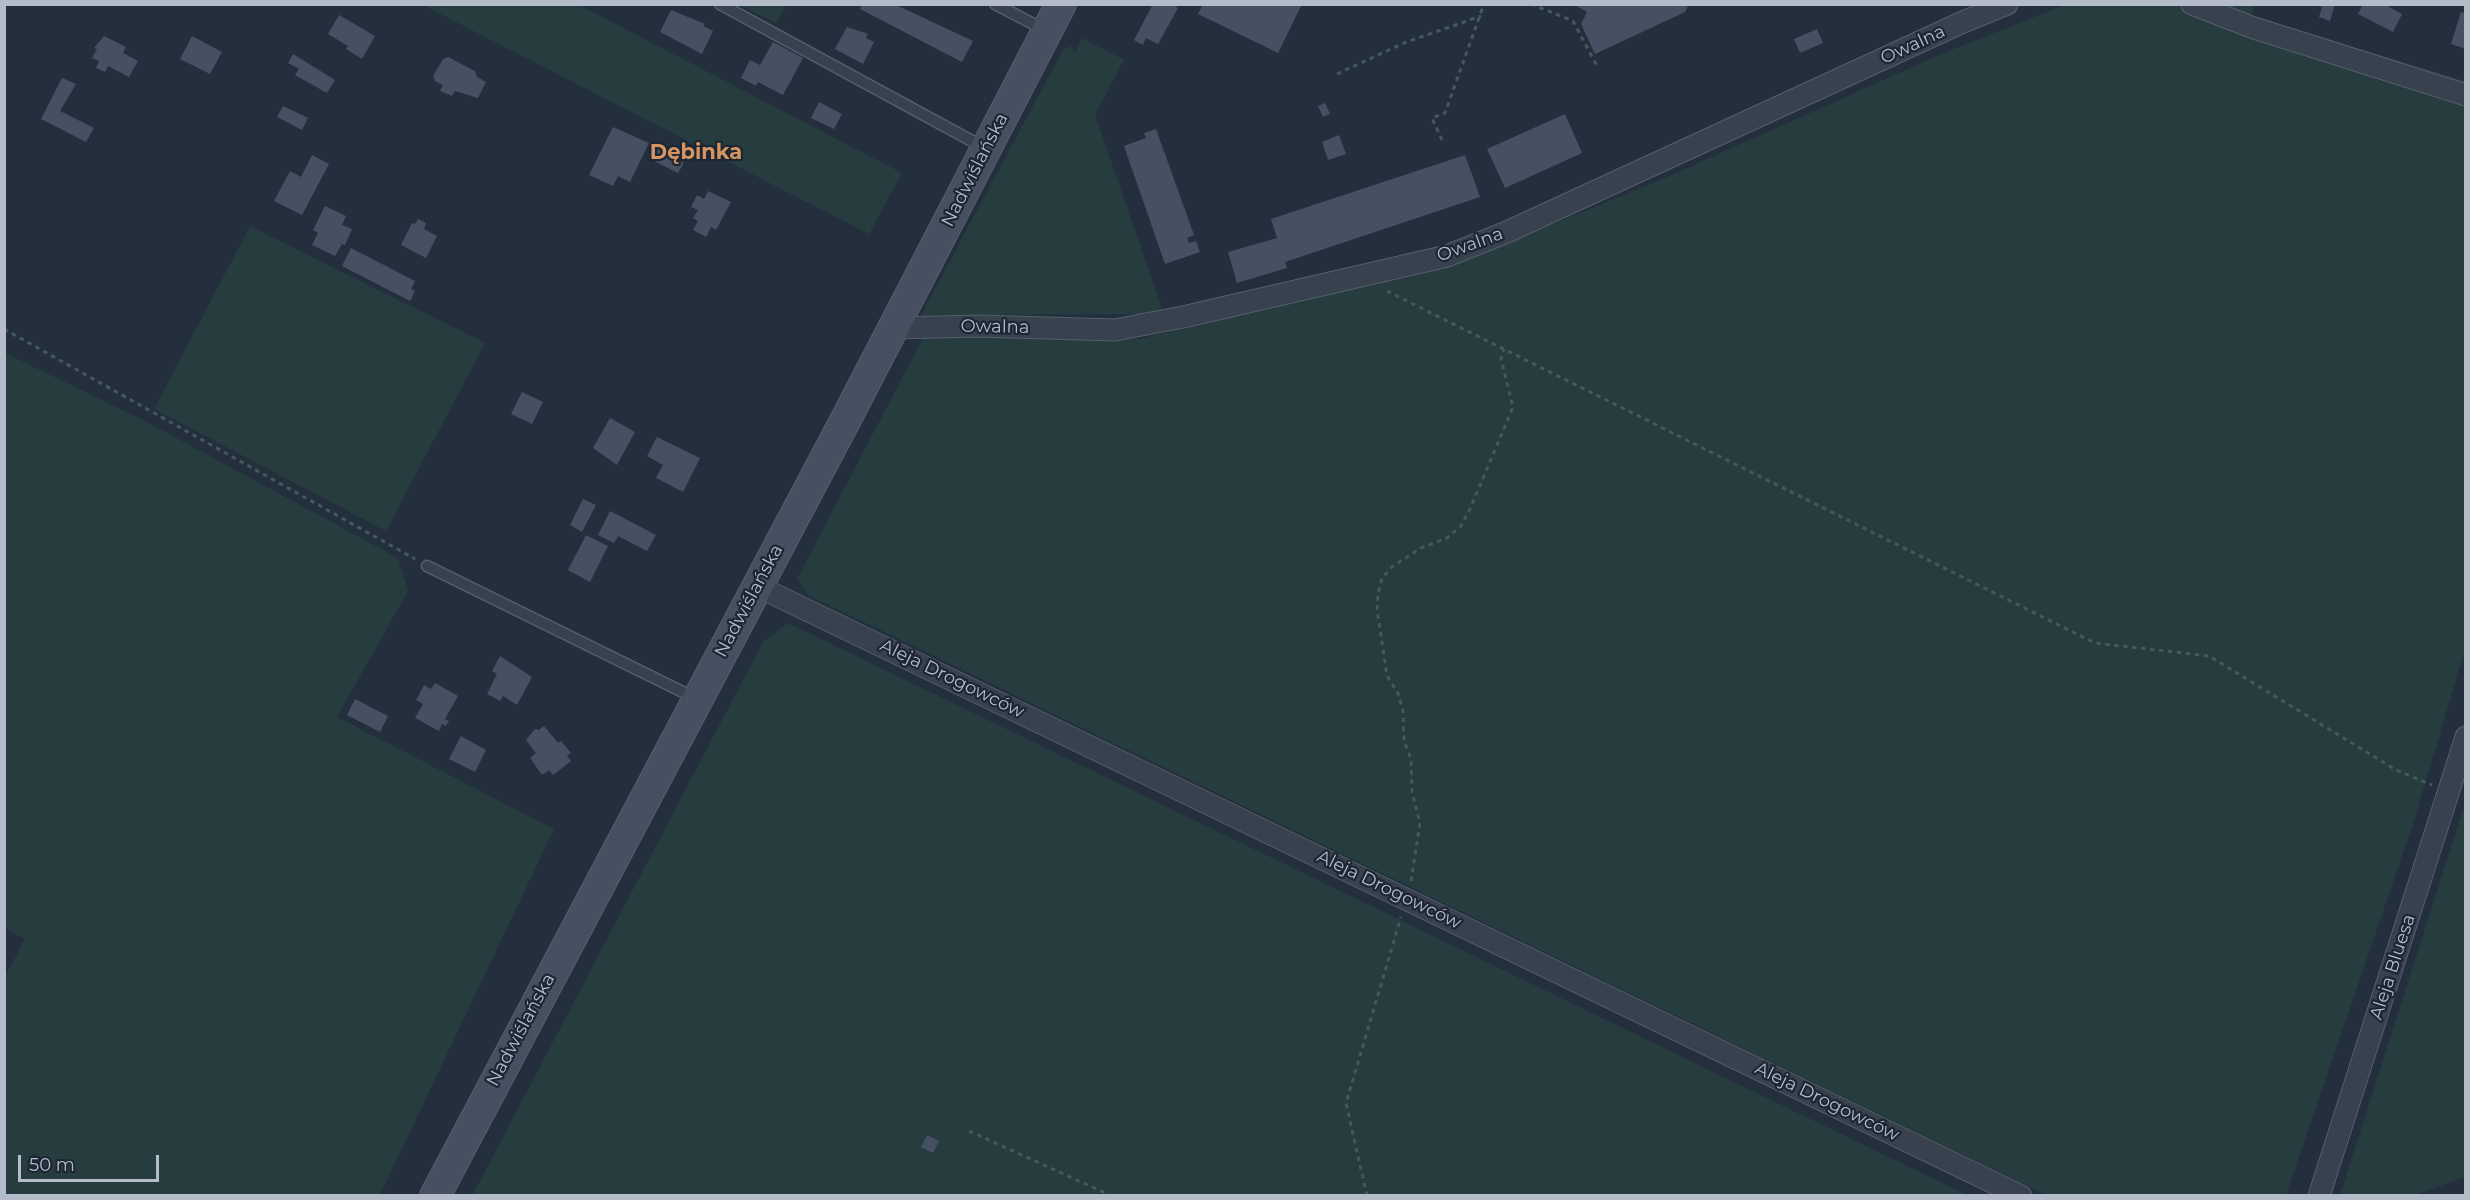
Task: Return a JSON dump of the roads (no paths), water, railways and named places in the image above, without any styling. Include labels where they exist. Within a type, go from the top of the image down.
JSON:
[{"type":"main road","name":"Nadwiślańska","points":[[435,1196],[893,328],[1061,4]]},
{"type":"street","name":"Owalna","points":[[893,328],[978,326],[1115,330],[1448,256],[1507,232],[2007,4]]},
{"type":"street","points":[[2192,4],[2254,28],[2466,95]]},
{"type":"street","name":"Aleja Drogowców","points":[[757,586],[2021,1196]]},
{"type":"street","name":"Aleja Bluesa","points":[[2319,1196],[2466,737]]},
{"type":"lane","points":[[720,4],[986,148]]},
{"type":"lane","points":[[995,4],[1047,31]]},
{"type":"lane","points":[[427,566],[697,699]]},
{"type":"district","name":"Dębinka","points":[[696,153]]}]
